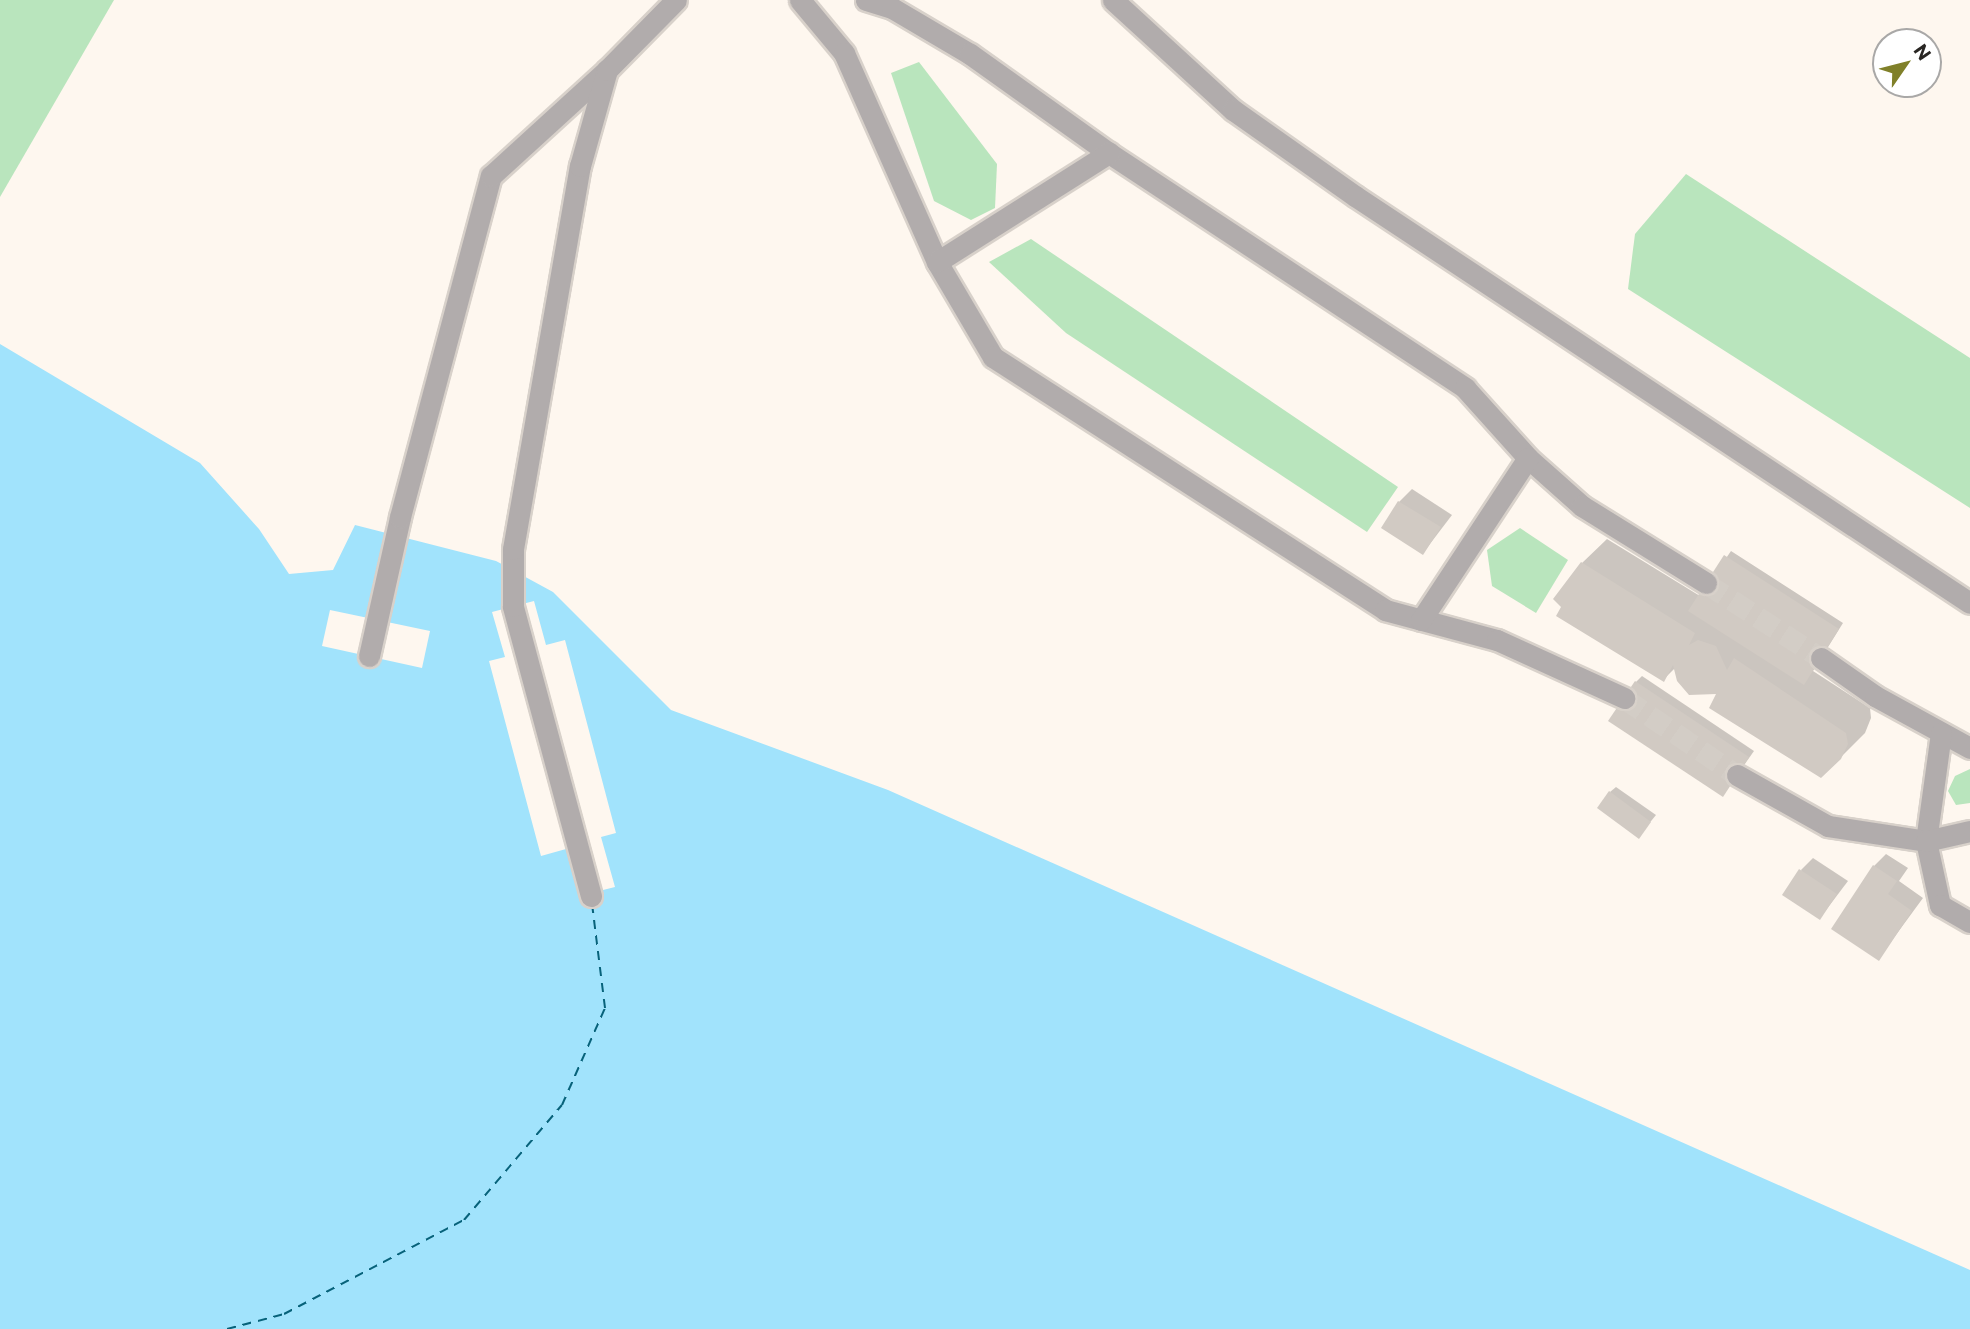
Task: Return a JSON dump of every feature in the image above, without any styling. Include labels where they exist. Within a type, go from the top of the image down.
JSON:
[{"type":"street","points":[[369,656],[400,517],[491,176],[607,70],[676,0]]},
{"type":"street","points":[[800,0],[844,53],[897,182],[937,262],[993,357],[1385,610],[1497,640],[1624,698]]},
{"type":"street","points":[[866,0],[892,8],[970,54],[1109,153],[1465,388],[1528,458],[1583,506],[1706,583]]},
{"type":"street","points":[[1113,0],[1233,110],[1333,180],[1970,604]]},
{"type":"street","points":[[592,896],[513,606],[513,549],[580,166],[607,70]]},
{"type":"street","points":[[937,262],[1109,153]]},
{"type":"street","points":[[1421,620],[1528,458]]},
{"type":"street","points":[[1821,658],[1875,696],[1970,748]]},
{"type":"street","points":[[1941,733],[1926,841],[1940,905],[1970,922]]},
{"type":"street","points":[[1737,775],[1828,826],[1926,841],[1970,831]]},
{"type":"green space","points":[[0,0],[114,0],[0,197]]},
{"type":"green space","points":[[919,62],[997,164],[995,208],[971,220],[934,201],[891,73]]},
{"type":"green space","points":[[1686,174],[1970,358],[1970,508],[1628,289],[1635,234]]},
{"type":"green space","points":[[1031,239],[1398,487],[1367,532],[1066,333],[989,262]]},
{"type":"green space","points":[[1520,528],[1568,560],[1536,613],[1492,586],[1487,550]]},
{"type":"green space","points":[[1970,769],[1970,803],[1956,805],[1948,791],[1955,776]]},
{"type":"water","points":[[0,344],[200,463],[259,529],[289,574],[333,570],[355,525],[496,561],[553,592],[671,710],[888,790],[1970,1270],[1970,1329],[0,1329]]},
{"type":"pier","points":[[534,601],[546,645],[565,640],[616,833],[601,837],[615,887],[579,896],[566,849],[541,856],[489,661],[505,657],[492,612]]},
{"type":"pier","points":[[330,610],[430,631],[422,668],[322,646]]},
{"type":"building","points":[[1398,501],[1441,527],[1423,555],[1381,528]]},
{"type":"building","points":[[1724,555],[1839,629],[1804,685],[1688,611]]},
{"type":"building","points":[[1581,562],[1695,633],[1689,645],[1698,640],[1716,646],[1727,670],[1734,658],[1846,733],[1848,744],[1841,759],[1821,778],[1709,708],[1716,694],[1689,695],[1677,681],[1673,665],[1664,682],[1556,616],[1561,607],[1553,599]]},
{"type":"building","points":[[1635,681],[1749,757],[1723,797],[1608,721]]},
{"type":"building","points":[[1609,791],[1651,822],[1639,839],[1597,808]]},
{"type":"building","points":[[1873,865],[1897,881],[1888,894],[1912,911],[1879,961],[1831,929]]},
{"type":"building","points":[[1799,869],[1837,894],[1820,920],[1782,895]]},
{"type":"ferry route","points":[[227,1329],[284,1314],[464,1220],[562,1105],[605,1008],[592,904]]},
{"type":"tunnel","points":[[1706,583],[1821,658]]},
{"type":"tunnel","points":[[1624,698],[1737,775]]}]
